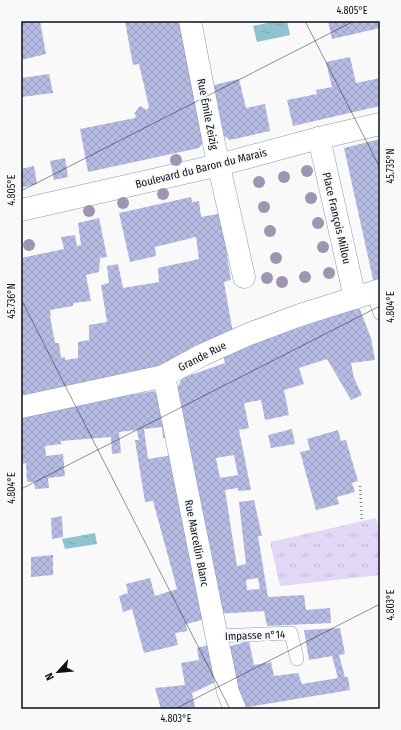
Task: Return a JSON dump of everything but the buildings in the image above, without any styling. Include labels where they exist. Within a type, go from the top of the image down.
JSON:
[{"type":"street","name":"Rue Émile Zeizig","points":[[190,21],[218,165],[244,277]]},
{"type":"street","name":"Boulevard du Baron du Marais","points":[[21,210],[218,165],[319,138],[380,124]]},
{"type":"street","name":"Place François Millou","points":[[319,138],[369,293]]},
{"type":"street","name":"Grande Rue","points":[[21,407],[164,376],[202,355],[249,334],[369,293]]},
{"type":"street","name":"Rue Marcellin Blanc","points":[[164,376],[216,636],[228,692],[234,709]]},
{"type":"lane","points":[[369,293],[380,313]]},
{"type":"lane","name":"Impasse n°14","points":[[216,636],[291,633],[297,659]]},
{"type":"path","points":[[360,486],[362,521]]},
{"type":"green space","points":[[376,518],[380,530],[380,575],[280,586],[270,542]]},
{"type":"water","points":[[277,21],[287,21],[290,35],[257,42],[253,26]]},
{"type":"water","points":[[95,533],[97,544],[65,549],[62,539]]}]
